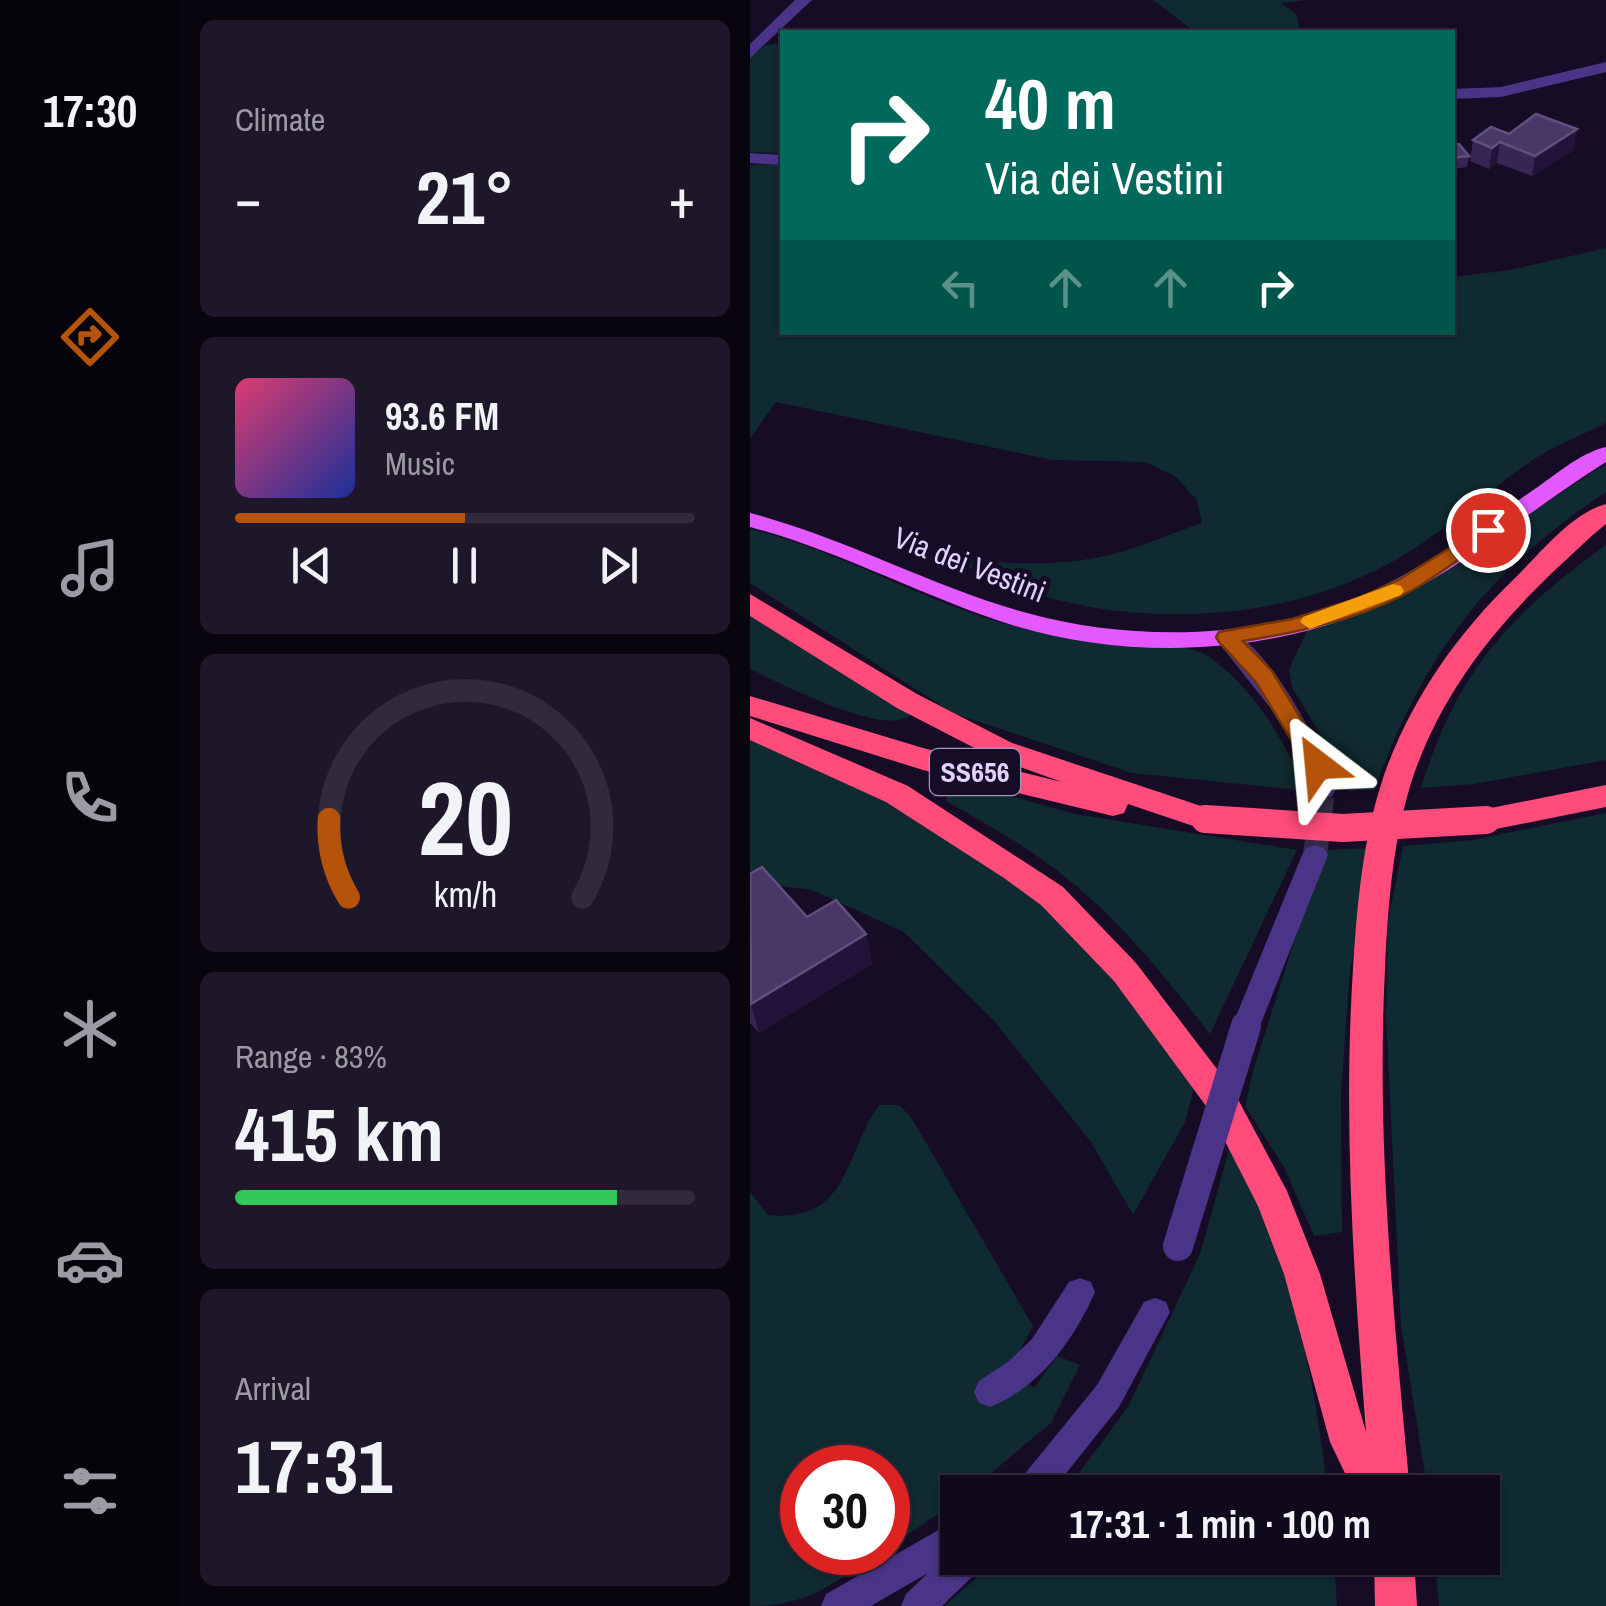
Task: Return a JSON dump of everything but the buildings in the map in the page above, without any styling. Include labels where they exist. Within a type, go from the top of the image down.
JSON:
[{"type":"highway","points":[[1389,1475],[1368,1200],[1364,1076],[1369,959],[1380,864],[1395,789],[1446,676],[1471,643],[1548,564],[1606,512]]},
{"type":"highway","points":[[1548,564],[1606,529]]},
{"type":"highway","points":[[750,603],[907,701],[1002,750],[1204,819]]},
{"type":"highway","name":"SS656","points":[[750,706],[923,759],[1047,791],[1204,819],[1344,828],[1486,820],[1606,796]]},
{"type":"highway","points":[[750,728],[898,794],[1052,896],[1126,972],[1221,1100],[1274,1202],[1302,1274],[1350,1442],[1366,1475]]},
{"type":"highway","points":[[1570,805],[1606,787]]},
{"type":"highway","points":[[1395,1575],[1396,1606]]},
{"type":"main road","name":"Via dei Vestini","points":[[750,520],[842,546],[978,606],[1025,621],[1144,638],[1226,637],[1331,616],[1407,584],[1606,453]]},
{"type":"street","points":[[750,53],[804,0]]},
{"type":"street","points":[[1455,94],[1501,92],[1606,67]]},
{"type":"street","points":[[750,158],[780,160]]},
{"type":"street","points":[[1226,637],[1264,676],[1290,714],[1318,765],[1323,791]]},
{"type":"street","points":[[1178,1246],[1246,1026],[1315,855]]},
{"type":"street","points":[[990,1392],[1019,1377],[1047,1345],[1080,1292]]},
{"type":"street","points":[[1044,1475],[1108,1396],[1155,1312]]},
{"type":"street","points":[[838,1606],[940,1546]]},
{"type":"street","points":[[918,1606],[950,1575]]},
{"type":"green space","points":[[1153,0],[1306,0],[1281,3],[1297,15],[1300,30],[1192,30]]},
{"type":"green space","points":[[780,43],[780,153],[750,152],[750,57],[766,45]]},
{"type":"green space","points":[[780,164],[780,335],[1455,335],[1455,277],[1510,270],[1606,248],[1606,423],[1526,464],[1409,552],[1357,579],[1300,599],[1240,610],[1179,614],[1118,611],[1059,600],[1002,582],[949,557],[1035,563],[1100,557],[1202,523],[1197,500],[1175,476],[1145,462],[1052,460],[776,402],[750,439],[750,165]]},
{"type":"green space","points":[[1606,464],[1606,492],[1526,553],[1463,620],[1414,698],[1374,790],[1349,791],[1345,777],[1292,687],[1289,669],[1308,629],[1398,598]]},
{"type":"green space","points":[[750,529],[1022,628],[1081,640],[1168,645],[1197,651],[1225,670],[1254,700],[1308,791],[1132,773],[953,713],[750,583]]},
{"type":"green space","points":[[1606,545],[1606,760],[1474,784],[1421,788],[1451,711],[1490,649],[1541,596]]},
{"type":"green space","points":[[750,616],[911,715],[898,720],[856,714],[750,669]]},
{"type":"green space","points":[[750,733],[895,800],[1044,900],[1197,1077],[1185,1122],[1133,1215],[1091,1142],[994,1021],[904,932],[812,890],[750,882]]},
{"type":"green space","points":[[955,781],[1076,814],[1297,850],[1210,1034],[1144,953],[1089,897],[1025,848],[946,801]]},
{"type":"green space","points":[[1606,813],[1606,1606],[1439,1606],[1436,1575],[1500,1575],[1500,1475],[1425,1475],[1401,1326],[1386,1017],[1388,921],[1403,846],[1472,840]]},
{"type":"green space","points":[[1375,848],[1350,970],[1341,1093],[1342,1232],[1314,1236],[1284,1167],[1245,1106],[1323,850]]},
{"type":"green space","points":[[879,1105],[899,1105],[911,1117],[1033,1326],[1010,1369],[1034,1388],[1057,1356],[1080,1365],[1051,1423],[988,1475],[940,1475],[940,1513],[910,1533],[910,1445],[780,1445],[780,1575],[846,1575],[805,1597],[750,1606],[750,1192],[768,1215],[795,1215],[815,1208],[830,1197],[841,1181]]},
{"type":"green space","points":[[1230,1146],[1269,1227],[1297,1314],[1326,1475],[1078,1475],[1128,1407],[1200,1254]]},
{"type":"green space","points":[[980,1575],[1335,1575],[1337,1606],[944,1606]]},
{"type":"tunnel","points":[[1315,855],[1323,791]]},
{"type":"slow traffic","points":[[1310,622],[1393,591]]},
{"type":"route","points":[[1318,765],[1264,676],[1226,637],[1293,626],[1367,603],[1407,584],[1488,530]]}]
